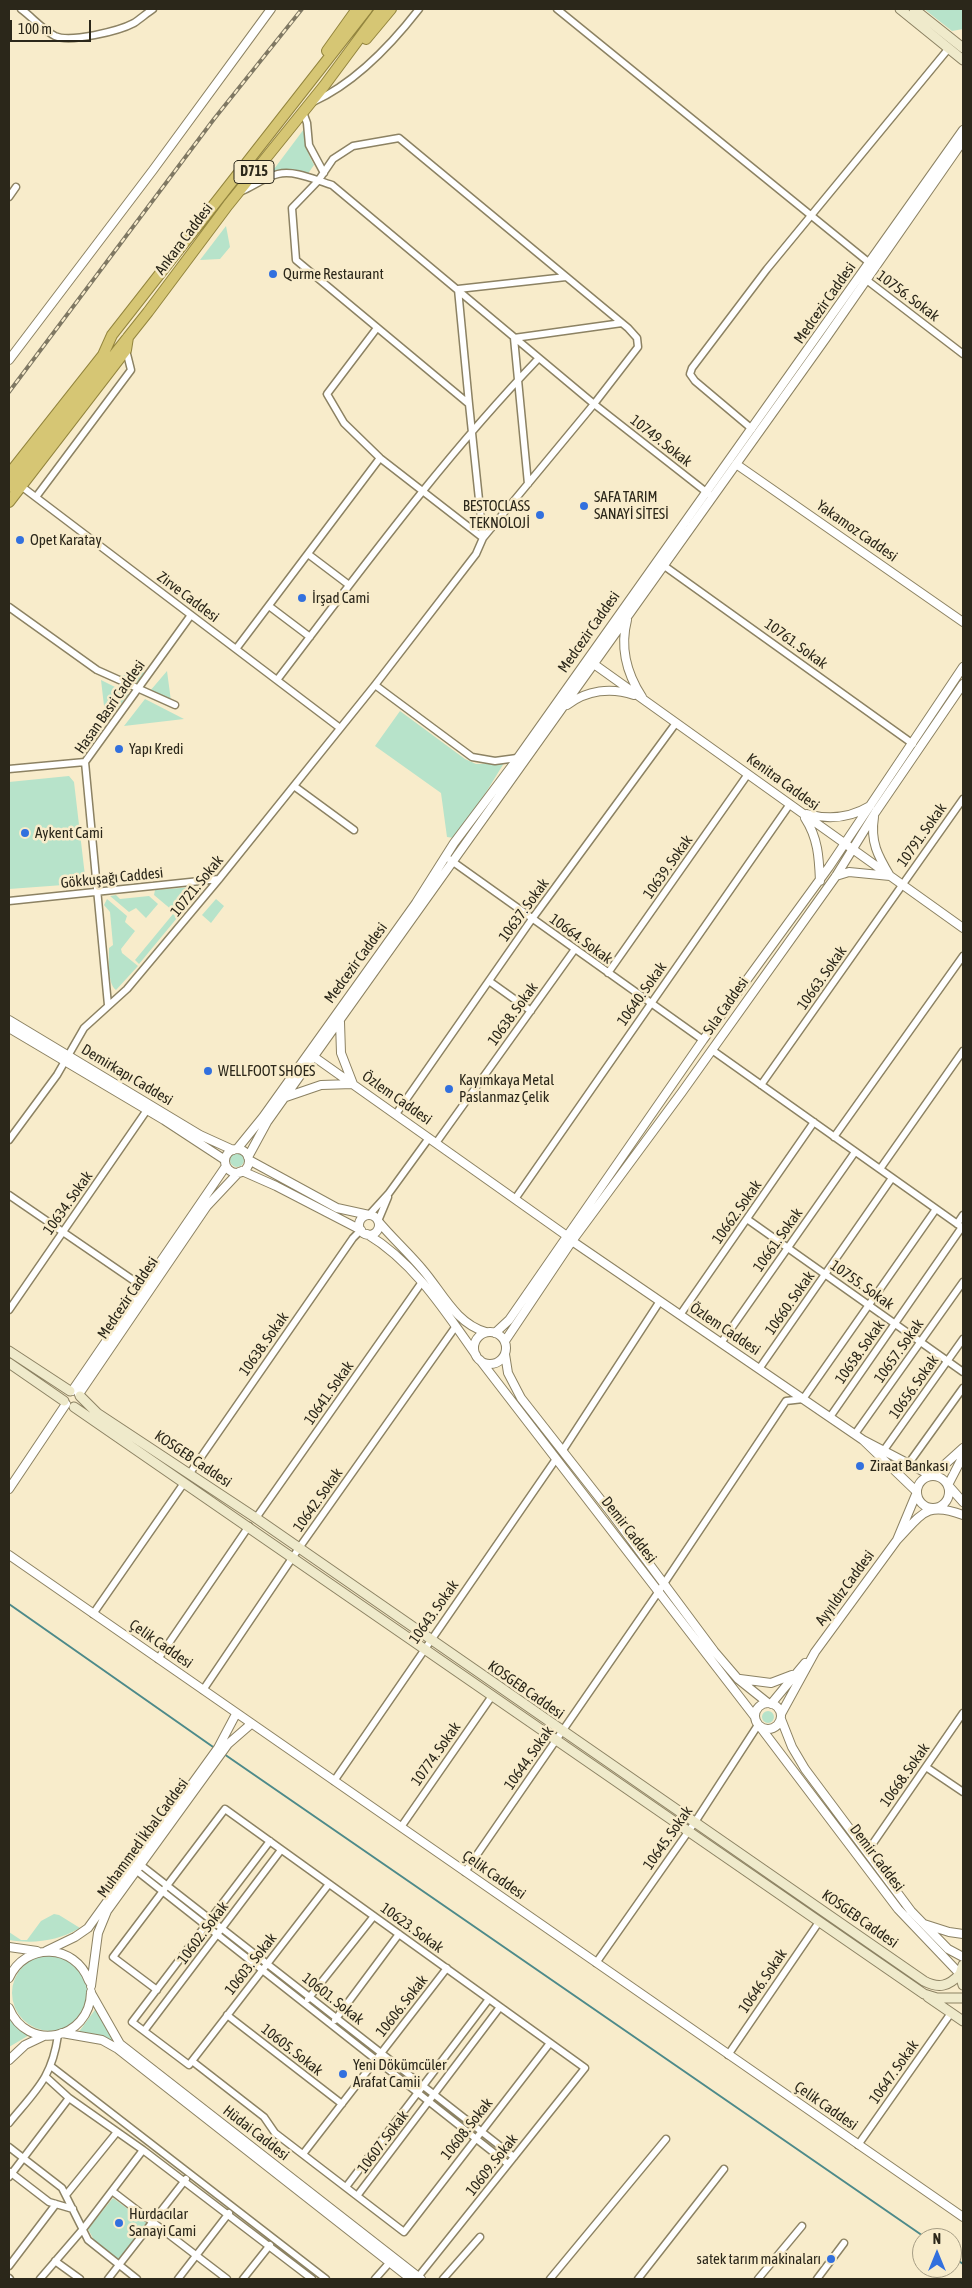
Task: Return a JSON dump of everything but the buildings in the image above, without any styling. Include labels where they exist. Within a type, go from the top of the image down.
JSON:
[{"type":"highway","points":[[284,114],[357,9]]},
{"type":"highway","name":"Ankara Caddesi","points":[[9,474],[103,355],[112,335],[367,9]]},
{"type":"highway","name":"Ankara Caddesi","points":[[9,487],[228,205],[324,86],[381,9]]},
{"type":"highway","points":[[324,86],[391,9]]},
{"type":"highway","points":[[9,463],[112,335]]},
{"type":"highway","name":"D715","points":[[9,502],[126,350],[128,336]]},
{"type":"main road","points":[[900,9],[949,48],[962,53]]},
{"type":"main road","points":[[914,9],[962,53]]},
{"type":"main road","name":"KOSGEB Caddesi","points":[[9,1351],[75,1393],[97,1413],[256,1518],[924,1981],[942,1986],[953,1982],[962,1970]]},
{"type":"main road","name":"KOSGEB Caddesi","points":[[9,1363],[249,1526],[963,2021]]},
{"type":"main road","points":[[75,1393],[80,1402],[68,1404],[64,1396],[75,1393]]},
{"type":"main road","points":[[962,1970],[963,1986]]},
{"type":"main road","name":"KOSGEB Caddesi","points":[[924,1994],[937,1998],[963,1998]]},
{"type":"street","points":[[21,9],[54,36],[63,38],[77,38],[119,29],[133,23],[153,9]]},
{"type":"street","points":[[9,360],[153,170],[271,9]]},
{"type":"street","points":[[324,173],[309,144],[305,108],[335,92],[385,48],[418,9]]},
{"type":"street","points":[[557,9],[872,265]]},
{"type":"street","points":[[752,429],[695,381],[690,374],[692,368],[761,276],[949,48]]},
{"type":"street","name":"Medcezir Caddesi","points":[[248,1158],[262,1130],[311,1054],[446,857],[587,659],[709,494],[736,464],[963,130]]},
{"type":"street","name":"10721. Sokak","points":[[9,1140],[57,1075],[84,1028],[128,989],[294,786],[476,554],[483,538],[594,404],[638,347],[637,338],[622,323],[399,138],[353,146],[333,159],[318,181],[292,208],[296,260],[469,404]]},
{"type":"street","name":"Medcezir Caddesi","points":[[872,265],[963,141]]},
{"type":"street","name":"10749. Sokak","points":[[241,191],[278,174],[296,174],[332,185],[458,289],[538,359],[709,494]]},
{"type":"street","points":[[9,197],[16,187]]},
{"type":"street","points":[[483,538],[458,289],[566,277]]},
{"type":"street","name":"Medcezir Caddesi","points":[[235,1149],[340,1020],[562,710],[663,565],[752,429],[864,278]]},
{"type":"street","name":"10756. Sokak","points":[[864,278],[963,354]]},
{"type":"street","points":[[528,484],[514,338],[622,323]]},
{"type":"street","points":[[377,328],[327,394],[344,423],[380,458],[483,538]]},
{"type":"street","points":[[36,497],[131,370],[126,350]]},
{"type":"street","points":[[277,680],[421,491],[471,431],[538,359]]},
{"type":"street","points":[[236,649],[380,458]]},
{"type":"street","name":"Yakamoz Caddesi","points":[[736,464],[963,622]]},
{"type":"street","name":"Zirve Caddesi","points":[[21,486],[340,728]]},
{"type":"street","points":[[308,554],[349,586]]},
{"type":"street","name":"10761. Sokak","points":[[663,565],[913,744]]},
{"type":"street","points":[[269,606],[310,637]]},
{"type":"street","points":[[9,607],[97,670],[175,705]]},
{"type":"street","name":"Hasan Basri Caddesi","points":[[108,1005],[85,762],[191,615]]},
{"type":"street","points":[[627,616],[624,637],[626,661],[635,685],[644,700]]},
{"type":"street","name":"Kenitra Caddesi","points":[[587,659],[963,928]]},
{"type":"street","points":[[495,1333],[510,1320],[570,1239],[703,1040],[846,844],[963,667]]},
{"type":"street","name":"Sıla Caddesi","points":[[505,1341],[570,1239],[712,1050],[836,876],[875,813],[963,684]]},
{"type":"street","points":[[375,685],[472,757],[495,761],[518,758]]},
{"type":"street","points":[[562,710],[582,696],[598,691],[624,692],[644,700]]},
{"type":"street","name":"10637. Sokak","points":[[396,1114],[532,918],[676,723]]},
{"type":"street","points":[[9,769],[85,762]]},
{"type":"street","name":"10639. Sokak","points":[[608,973],[748,774]]},
{"type":"street","points":[[294,786],[354,830]]},
{"type":"street","name":"10791. Sokak","points":[[902,885],[963,799]]},
{"type":"street","name":"10640. Sokak","points":[[515,1199],[790,804]]},
{"type":"street","points":[[802,812],[824,818],[842,817],[857,813],[872,805]]},
{"type":"street","points":[[802,812],[815,834],[820,881]]},
{"type":"street","points":[[875,813],[873,826],[875,851],[890,876]]},
{"type":"street","name":"10664. Sokak","points":[[446,857],[703,1040]]},
{"type":"street","points":[[836,876],[849,872],[890,876]]},
{"type":"street","name":"Gökkuşağı Caddesi","points":[[9,901],[218,879]]},
{"type":"street","name":"10663. Sokak","points":[[761,1085],[902,885]]},
{"type":"street","name":"10638. Sokak","points":[[436,1143],[575,949]]},
{"type":"street","points":[[834,1137],[963,956]]},
{"type":"street","points":[[488,981],[531,1011]]},
{"type":"street","name":"Demirkapı Caddesi","points":[[9,1020],[226,1163]]},
{"type":"street","points":[[284,1098],[302,1090],[321,1085],[353,1084],[341,1053],[340,1020]]},
{"type":"street","name":"Demirkapı Caddesi","points":[[9,1028],[66,1058],[200,1135],[223,1147],[235,1149]]},
{"type":"street","points":[[712,1050],[961,1226]]},
{"type":"street","points":[[880,1169],[963,1051]]},
{"type":"street","name":"Özlem Caddesi","points":[[311,1054],[660,1302],[855,1434],[917,1492]]},
{"type":"street","name":"10634. Sokak","points":[[9,1310],[147,1110]]},
{"type":"street","name":"10662. Sokak","points":[[680,1315],[814,1122]]},
{"type":"street","points":[[364,1232],[360,1220],[369,1215],[389,1193],[428,1138]]},
{"type":"street","points":[[389,1193],[378,1221],[376,1231],[364,1232],[276,1186],[241,1172],[233,1172],[226,1163],[228,1154],[235,1149],[244,1151],[248,1158],[337,1208],[369,1215],[378,1221],[424,1271],[464,1321],[486,1332],[495,1333],[505,1341],[505,1354],[501,1360],[494,1363],[487,1363],[478,1358],[476,1341],[486,1332]]},
{"type":"street","name":"10661. Sokak","points":[[720,1342],[855,1152]]},
{"type":"street","points":[[241,1172],[247,1166],[248,1158]]},
{"type":"street","name":"Medcezir Caddesi","points":[[75,1393],[146,1289],[226,1163]]},
{"type":"street","name":"Medcezir Caddesi","points":[[146,1289],[207,1206],[241,1172]]},
{"type":"street","name":"10660. Sokak","points":[[759,1369],[892,1178]]},
{"type":"street","points":[[9,1195],[146,1289]]},
{"type":"street","points":[[803,1399],[936,1209]]},
{"type":"street","name":"10658. Sokak","points":[[830,1417],[961,1226],[963,1215]]},
{"type":"street","name":"10755. Sokak","points":[[747,1219],[963,1372]]},
{"type":"street","name":"10638. Sokak","points":[[190,1473],[353,1238],[364,1232]]},
{"type":"street","name":"Demir Caddesi","points":[[364,1232],[393,1252],[422,1282],[478,1358],[660,1591],[898,1909],[962,1970]]},
{"type":"street","name":"10641. Sokak","points":[[256,1518],[422,1282]]},
{"type":"street","name":"10657. Sokak","points":[[855,1434],[963,1282]]},
{"type":"street","points":[[562,1450],[660,1302]]},
{"type":"street","name":"10642. Sokak","points":[[203,1690],[299,1548],[456,1326]]},
{"type":"street","name":"10656. Sokak","points":[[884,1450],[963,1338]]},
{"type":"street","name":"Demir Caddesi","points":[[505,1354],[508,1373],[516,1389],[562,1450],[714,1651],[738,1679],[769,1704]]},
{"type":"street","points":[[910,1462],[963,1388]]},
{"type":"street","name":"10644. Sokak","points":[[465,1872],[660,1591],[786,1402],[803,1399]]},
{"type":"street","points":[[9,1488],[68,1404]]},
{"type":"street","name":"Özlem Caddesi","points":[[863,1440],[910,1462],[932,1476]]},
{"type":"street","points":[[963,1448],[932,1476],[923,1479],[917,1492],[923,1505],[963,1515]]},
{"type":"street","points":[[936,1508],[948,1499],[948,1485],[963,1456]]},
{"type":"street","name":"10643. Sokak","points":[[334,1781],[556,1459]]},
{"type":"street","points":[[932,1476],[942,1478],[963,1502]]},
{"type":"street","points":[[93,1614],[184,1483]]},
{"type":"street","name":"Ayyıldız Caddesi","points":[[897,1540],[917,1492]]},
{"type":"street","name":"Ayyıldız Caddesi","points":[[769,1704],[815,1652],[897,1540],[924,1513],[936,1508]]},
{"type":"street","points":[[158,1659],[249,1526]]},
{"type":"street","name":"Çelik Caddesi","points":[[9,1555],[963,2217]]},
{"type":"street","name":"Ayyıldız Caddesi","points":[[781,1716],[815,1652]]},
{"type":"street","points":[[738,1679],[771,1683],[787,1678],[797,1671]]},
{"type":"street","name":"10774. Sokak","points":[[401,1827],[492,1696]]},
{"type":"street","points":[[769,1704],[778,1708],[781,1716],[773,1728],[758,1723],[758,1708],[769,1704]]},
{"type":"street","name":"10668. Sokak","points":[[867,1852],[963,1713]]},
{"type":"street","name":"Muhammed İkbal Caddesi","points":[[9,1978],[22,1960],[70,1940],[86,1930],[136,1866],[226,1742],[236,1714]]},
{"type":"street","name":"Demir Caddesi","points":[[781,1716],[792,1747],[805,1769],[867,1852],[921,1922],[948,1949],[963,1957]]},
{"type":"street","name":"10645. Sokak","points":[[596,1963],[694,1822],[758,1723]]},
{"type":"street","name":"Muhammed İkbal Caddesi","points":[[226,1742],[251,1724]]},
{"type":"street","points":[[926,1767],[963,1792]]},
{"type":"street","name":"10623. Sokak","points":[[167,1885],[225,1809],[585,2068]]},
{"type":"street","name":"10602. Sokak","points":[[270,1841],[132,2022],[144,2031],[282,1850]]},
{"type":"street","name":"Muhammed İkbal Caddesi","points":[[60,2034],[76,2026],[84,2017],[90,2005],[97,1940],[103,1918],[136,1866]]},
{"type":"street","name":"10601. Sokak","points":[[136,1866],[167,1885],[514,2158]]},
{"type":"street","name":"10601. Sokak","points":[[136,1866],[162,1892],[508,2164]]},
{"type":"street","name":"10603. Sokak","points":[[192,2060],[329,1884]]},
{"type":"street","points":[[157,1990],[113,1957],[167,1885]]},
{"type":"street","points":[[304,2004],[374,1916]]},
{"type":"street","name":"10646. Sokak","points":[[728,2055],[819,1922]]},
{"type":"street","points":[[921,1922],[949,1932],[963,1934]]},
{"type":"street","points":[[331,2025],[399,1934]]},
{"type":"street","points":[[9,1947],[44,1951]]},
{"type":"street","name":"Hüdai Caddesi","points":[[44,1951],[60,1952],[72,1958],[86,1973],[91,1989],[120,2044],[417,2279]]},
{"type":"street","name":"10606. Sokak","points":[[303,2154],[447,1968]]},
{"type":"street","name":"10607. Sokak","points":[[346,2188],[490,1999]]},
{"type":"street","name":"10607. Sokak","points":[[357,2196],[500,2006]]},
{"type":"street","points":[[9,2008],[14,2018],[24,2028],[45,2036]]},
{"type":"street","name":"10647. Sokak","points":[[858,2145],[951,2013]]},
{"type":"street","name":"10605. Sokak","points":[[227,2015],[342,2104]]},
{"type":"street","points":[[144,2031],[189,2064],[192,2060],[264,2117],[275,2134],[357,2196]]},
{"type":"street","points":[[9,2123],[52,2067],[60,2034]]},
{"type":"street","name":"Hüdai Caddesi","points":[[45,2036],[60,2034],[102,2040],[118,2049],[390,2262],[417,2279]]},
{"type":"street","points":[[9,2060],[25,2045],[45,2036]]},
{"type":"street","name":"10608. Sokak","points":[[357,2196],[404,2232],[550,2042]]},
{"type":"street","points":[[52,2067],[326,2279]]},
{"type":"street","name":"10609. Sokak","points":[[417,2279],[585,2068]]},
{"type":"street","points":[[46,2077],[69,2098],[143,2150],[310,2279],[315,2271]]},
{"type":"street","points":[[69,2098],[10,2174],[48,2202],[73,2209]]},
{"type":"street","points":[[66,2195],[117,2132]]},
{"type":"street","points":[[550,2279],[666,2139]]},
{"type":"street","points":[[9,2147],[62,2188],[88,2240],[137,2279]]},
{"type":"street","points":[[40,2279],[83,2229],[143,2150]]},
{"type":"street","points":[[638,2279],[724,2169]]},
{"type":"street","points":[[108,2279],[190,2174]]},
{"type":"street","points":[[112,2191],[228,2279]]},
{"type":"street","points":[[9,2266],[56,2204]]},
{"type":"street","points":[[178,2279],[233,2208]]},
{"type":"street","points":[[758,2279],[802,2226]]},
{"type":"street","points":[[443,2279],[480,2237]]},
{"type":"street","points":[[243,2279],[274,2239]]},
{"type":"street","points":[[817,2279],[844,2243]]},
{"type":"street","points":[[55,2261],[80,2279]]},
{"type":"street","points":[[375,2279],[390,2262]]},
{"type":"green space","points":[[924,9],[963,9],[963,29],[952,31]]},
{"type":"green space","points":[[304,129],[309,155],[314,165],[307,175],[285,171],[271,173]]},
{"type":"green space","points":[[226,226],[230,247],[220,259],[200,260]]},
{"type":"green space","points":[[167,671],[171,701],[150,691]]},
{"type":"green space","points":[[145,672],[137,685],[119,676]]},
{"type":"green space","points":[[101,680],[129,694],[106,723]]},
{"type":"green space","points":[[145,699],[184,719],[124,726]]},
{"type":"green space","points":[[400,711],[465,759],[476,764],[504,763],[454,838],[447,837],[441,793],[375,746]]},
{"type":"green space","points":[[69,776],[74,782],[85,876],[77,884],[9,889],[9,782]]},
{"type":"green space","points":[[193,887],[197,890],[197,894],[179,916],[154,895],[155,890]]},
{"type":"green space","points":[[116,895],[120,899],[149,896],[158,904],[146,918],[136,908],[129,912],[110,896]]},
{"type":"green space","points":[[107,899],[127,916],[125,922],[135,931],[121,949],[122,953],[138,966],[116,990],[111,982],[109,970],[109,948],[113,945],[110,912],[104,905]]},
{"type":"green space","points":[[216,899],[224,906],[211,923],[202,915]]},
{"type":"green space","points":[[173,914],[177,918],[139,964],[135,960]]},
{"type":"green space","points":[[237,1153],[242,1155],[244,1160],[242,1165],[237,1167],[232,1165],[230,1160],[232,1155]]},
{"type":"green space","points":[[766,1711],[770,1711],[774,1717],[770,1723],[766,1723],[762,1719],[762,1715]]},
{"type":"green space","points":[[54,1914],[80,1928],[54,1939],[28,1942],[9,1940],[9,1932],[21,1940],[27,1940],[41,1921]]},
{"type":"green space","points":[[43,1955],[57,1955],[71,1961],[82,1972],[88,1986],[85,2008],[77,2020],[57,2031],[43,2031],[29,2025],[18,2014],[12,2000],[12,1986],[18,1972],[29,1961]]},
{"type":"green space","points":[[97,2007],[105,2026],[116,2043],[97,2035],[78,2033]]},
{"type":"green space","points":[[10,2015],[31,2034],[9,2047]]},
{"type":"green space","points":[[113,2198],[148,2224],[119,2260],[94,2240],[88,2229]]},
{"type":"waterway","points":[[9,1604],[216,1749]]},
{"type":"waterway","points":[[224,1754],[912,2228]]},
{"type":"railway","points":[[9,392],[214,119],[302,9]]},
{"type":"place","name":"Qurme Restaurant","points":[[273,274]]},
{"type":"place","name":"SAFA TARIM SANAYİ SİTESİ","points":[[584,506]]},
{"type":"place","name":"BESTOCLASS TEKNOLOJİ","points":[[540,515]]},
{"type":"place","name":"Opet Karatay","points":[[20,540]]},
{"type":"place","name":"İrşad Cami","points":[[302,598]]},
{"type":"place","name":"Yapı Kredi","points":[[119,749]]},
{"type":"place","name":"Aykent Cami","points":[[25,833]]},
{"type":"place","name":"WELLFOOT SHOES","points":[[208,1071]]},
{"type":"place","name":"Kayımkaya Metal Paslanmaz Çelik","points":[[449,1089]]},
{"type":"place","name":"Ziraat Bankası","points":[[860,1466]]},
{"type":"place","name":"Yeni Dökümcüler Arafat Camii","points":[[343,2074]]},
{"type":"place","name":"Hurdacılar Sanayi Cami","points":[[119,2223]]},
{"type":"place","name":"satek tarım makinaları","points":[[831,2259]]}]
